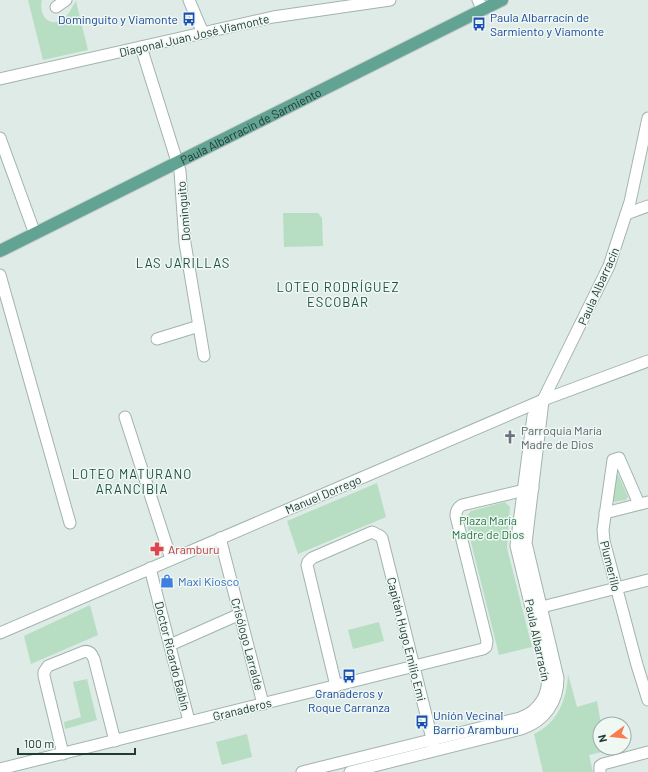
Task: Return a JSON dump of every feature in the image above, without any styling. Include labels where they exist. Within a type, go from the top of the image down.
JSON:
[{"type":"main road","name":"Paula Albarracín de Sarmiento","points":[[0,251],[177,162],[480,5],[502,0]]},
{"type":"street","points":[[56,7],[66,0]]},
{"type":"street","points":[[189,0],[203,33]]},
{"type":"street","name":"Diagonal Juan José Viamonte","points":[[0,79],[273,17],[347,3],[390,0]]},
{"type":"street","name":"Dominguito","points":[[141,47],[180,171],[185,243],[204,356]]},
{"type":"street","name":"Paula Albarracín","points":[[302,772],[528,727],[539,720],[548,711],[556,695],[558,678],[536,609],[526,543],[528,489],[543,400],[613,256],[633,188],[648,118]]},
{"type":"street","points":[[0,138],[35,234]]},
{"type":"street","points":[[626,214],[648,206]]},
{"type":"street","points":[[0,275],[70,523]]},
{"type":"street","points":[[157,339],[199,326]]},
{"type":"street","name":"Manuel Dorrego","points":[[0,633],[543,400],[648,361]]},
{"type":"street","points":[[125,417],[171,559]]},
{"type":"street","name":"Plumerillo","points":[[644,503],[619,458],[613,460],[603,530],[604,541],[648,700]]},
{"type":"street","name":"Granaderos","points":[[0,769],[483,649],[486,647],[487,641],[456,512],[462,505],[528,489]]},
{"type":"street","points":[[605,513],[644,503]]},
{"type":"street","name":"Capitán Hugo Emilio Emi","points":[[336,686],[307,568],[308,562],[312,558],[372,532],[382,538],[434,746]]},
{"type":"street","name":"Crisólogo Larralde","points":[[220,538],[263,704]]},
{"type":"street","name":"Doctor Ricardo Balbín","points":[[150,568],[189,722]]},
{"type":"street","points":[[536,609],[648,580]]},
{"type":"street","points":[[170,645],[240,614]]},
{"type":"street","points":[[63,754],[44,672],[48,666],[83,652],[92,654],[115,741]]},
{"type":"street","name":"Paula Albarracín","points":[[350,772],[434,746]]},
{"type":"street","points":[[602,768],[648,752]]},
{"type":"green space","points":[[28,0],[42,0],[41,5],[43,15],[49,21],[53,22],[58,22],[63,19],[69,13],[76,1],[88,50],[43,60]]},
{"type":"green space","points":[[283,213],[318,213],[322,218],[323,246],[284,247]]},
{"type":"green space","points":[[618,474],[628,497],[626,500],[614,502],[613,501]]},
{"type":"green space","points":[[377,483],[386,517],[298,554],[287,521]]},
{"type":"green space","name":"Plaza María Madre de Dios","points":[[505,502],[510,507],[507,548],[532,647],[499,655],[465,518],[471,511]]},
{"type":"green space","points":[[90,605],[98,635],[31,664],[24,636]]},
{"type":"green space","points":[[379,622],[384,641],[353,649],[348,630]]},
{"type":"green space","points":[[568,674],[577,707],[597,701],[600,716],[592,716],[592,754],[589,755],[593,772],[543,772],[534,734],[549,724],[555,717],[563,701]]},
{"type":"green space","points":[[87,679],[97,720],[65,729],[64,722],[81,717],[73,682]]},
{"type":"green space","points":[[247,734],[252,757],[222,765],[216,742]]},
{"type":"place","name":"Dominguito y Viamonte","points":[[189,19]]},
{"type":"place","name":"Paula Albarracín de Sarmiento y Viamonte","points":[[479,24]]},
{"type":"place","name":"Parroquia María Madre de Dios","points":[[510,437]]},
{"type":"place","name":"Aramburu","points":[[157,549]]},
{"type":"place","name":"Maxi Kiosco","points":[[167,581]]},
{"type":"place","name":"Granaderos y Roque Carranza","points":[[349,676]]},
{"type":"place","name":"Unión Vecinal Barrio Aramburu","points":[[422,722]]},
{"type":"district","name":"LAS JARILLAS","points":[[183,263]]},
{"type":"district","name":"LOTEO RODRÍGUEZ ESCOBAR","points":[[338,294]]},
{"type":"district","name":"LOTEO MATURANO ARANCIBIA","points":[[132,482]]}]
